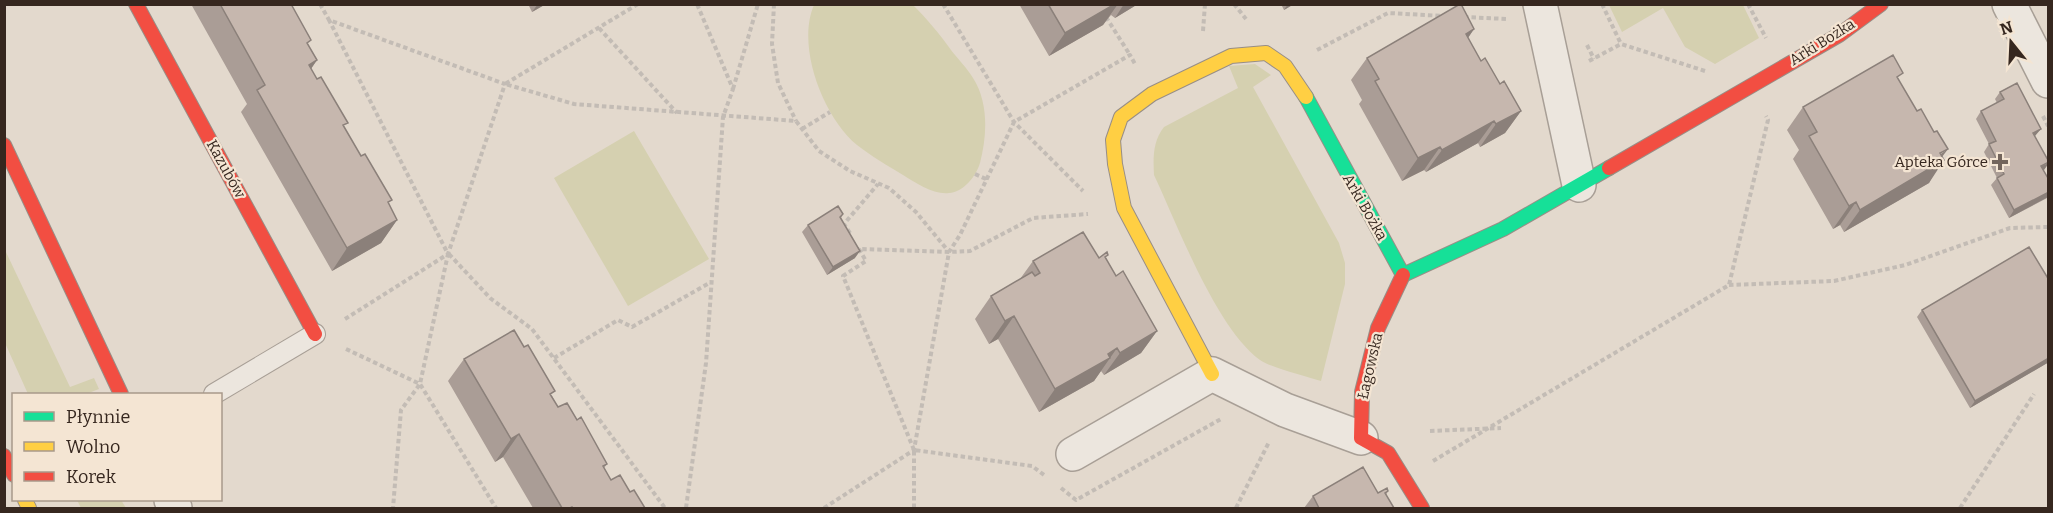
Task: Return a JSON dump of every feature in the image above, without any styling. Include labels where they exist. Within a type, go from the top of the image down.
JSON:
[{"type":"street","name":"Kazubów","points":[[136,4],[315,334]]},
{"type":"street","name":"Arki Bożka","points":[[1212,374],[1124,208],[1115,164],[1113,140],[1121,117],[1152,94],[1231,56],[1266,53],[1285,66],[1305,95],[1403,275],[1503,229],[1839,35],[1881,4]]},
{"type":"street","points":[[2009,4],[2049,81]]},
{"type":"street","points":[[1542,13],[1579,185]]},
{"type":"street","points":[[4,145],[121,393]]},
{"type":"street","name":"Łagowska","points":[[1361,438],[1362,392],[1378,328],[1403,275]]},
{"type":"street","points":[[1073,454],[1212,374],[1285,410],[1361,438],[1388,453],[1422,508]]},
{"type":"street","points":[[4,456],[12,472]]},
{"type":"lane","points":[[216,393],[315,334]]},
{"type":"path","points":[[320,4],[448,254],[490,298],[532,329],[665,508]]},
{"type":"path","points":[[393,508],[401,410],[420,384],[448,254],[505,84],[638,4]]},
{"type":"path","points":[[697,4],[733,89]]},
{"type":"path","points":[[686,508],[706,363],[723,117],[758,4]]},
{"type":"path","points":[[774,4],[772,44],[778,84],[796,121],[819,151],[850,171],[889,188],[916,212],[949,252]]},
{"type":"path","points":[[944,4],[1014,122],[1088,196]]},
{"type":"path","points":[[1202,38],[1205,4]]},
{"type":"path","points":[[1386,4],[1388,13]]},
{"type":"path","points":[[1602,4],[1621,44],[1751,86],[1768,120],[1729,285]]},
{"type":"path","points":[[1748,4],[1766,38]]},
{"type":"path","points":[[1285,66],[1388,13],[1448,16]]},
{"type":"path","points":[[1460,17],[1542,13]]},
{"type":"path","points":[[1106,17],[1152,94]]},
{"type":"path","points":[[329,20],[505,84],[574,104],[796,121]]},
{"type":"path","points":[[599,28],[677,113]]},
{"type":"path","points":[[1557,81],[1621,44]]},
{"type":"path","points":[[914,508],[914,450],[949,252],[960,235],[1014,122],[1130,55]]},
{"type":"path","points":[[802,129],[830,112]]},
{"type":"path","points":[[975,174],[986,179]]},
{"type":"path","points":[[878,184],[844,224],[866,261],[843,276],[914,450]]},
{"type":"path","points":[[859,249],[970,251],[1033,218],[1095,213]]},
{"type":"path","points":[[1404,478],[1729,285],[1834,281],[1905,265],[2010,228],[2049,227]]},
{"type":"path","points":[[315,334],[353,315],[448,254]]},
{"type":"path","points":[[554,358],[618,320],[632,327],[711,282]]},
{"type":"path","points":[[315,334],[420,384],[495,508]]},
{"type":"path","points":[[1960,508],[2034,394]]},
{"type":"path","points":[[1236,508],[1285,410]]},
{"type":"path","points":[[1058,486],[1076,500],[1226,417]]},
{"type":"path","points":[[1430,431],[1501,428]]},
{"type":"path","points":[[824,508],[914,450],[1032,466],[1049,479]]},
{"type":"shaded area","points":[[814,5],[913,5],[933,26],[973,78],[984,109],[985,131],[980,163],[976,173],[960,190],[943,193],[925,188],[868,153],[845,133],[833,117],[824,99],[811,60],[808,40],[809,22]]},
{"type":"shaded area","points":[[1609,5],[1743,5],[1759,38],[1715,64],[1685,47],[1663,8],[1622,32]]},
{"type":"shaded area","points":[[1255,64],[1271,75],[1253,87],[1339,243],[1345,263],[1345,284],[1321,381],[1265,363],[1244,345],[1213,301],[1186,248],[1154,175],[1154,150],[1164,127],[1238,88],[1229,66]]},
{"type":"shaded area","points":[[634,131],[709,259],[628,306],[554,178]]},
{"type":"shaded area","points":[[5,250],[70,387],[94,378],[99,389],[89,393],[28,393],[5,343]]},
{"type":"shaded area","points":[[78,501],[122,501],[126,508],[81,508]]},
{"type":"building","points":[[220,4],[291,4],[311,40],[307,43],[317,60],[309,65],[317,79],[321,77],[348,123],[343,125],[361,156],[365,154],[392,200],[388,202],[397,220],[347,248],[257,90],[265,85]]},
{"type":"building","points":[[1048,4],[1115,4],[1065,33]]},
{"type":"building","points":[[1460,4],[1474,29],[1466,34],[1481,61],[1485,58],[1500,84],[1504,81],[1521,111],[1496,124],[1494,121],[1442,150],[1440,147],[1418,158],[1375,81],[1379,79],[1367,58]]},
{"type":"building","points":[[1893,55],[1903,73],[1897,77],[1917,111],[1921,109],[1934,132],[1937,131],[1948,149],[1940,153],[1944,160],[1860,210],[1856,202],[1849,206],[1809,136],[1817,132],[1803,107]]},
{"type":"building","points":[[2017,83],[2041,129],[2033,133],[2049,162],[2041,166],[2049,180],[2049,192],[2014,210],[1997,178],[2004,174],[1989,144],[1996,141],[1981,111],[2004,99],[2000,92]]},
{"type":"building","points":[[838,206],[843,214],[840,217],[860,251],[833,267],[808,225]]},
{"type":"building","points":[[1083,232],[1099,258],[1107,252],[1108,255],[1105,257],[1116,276],[1123,271],[1157,331],[1120,353],[1117,348],[1108,354],[1110,358],[1055,389],[1014,316],[1005,321],[991,296],[1032,272],[1035,276],[1040,273],[1033,261]]},
{"type":"building","points":[[2029,247],[2049,280],[2049,358],[1975,401],[1922,310]]},
{"type":"building","points":[[514,330],[524,347],[528,345],[555,391],[550,394],[558,407],[567,403],[577,420],[581,417],[607,464],[603,466],[611,480],[620,475],[630,492],[634,490],[645,508],[562,508],[519,434],[511,439],[464,359]]},
{"type":"building","points":[[1363,467],[1378,493],[1387,488],[1388,491],[1385,493],[1394,508],[1319,508],[1313,496]]},
{"type":"traffic: fast","points":[[1306,97],[1403,275],[1503,229],[1609,168]]},
{"type":"traffic: slow","points":[[1212,374],[1124,208],[1115,164],[1113,140],[1121,117],[1152,94],[1231,56],[1266,53],[1285,66],[1306,97]]},
{"type":"traffic: slow","points":[[26,501],[29,508]]},
{"type":"traffic: jam","points":[[136,4],[315,334]]},
{"type":"traffic: jam","points":[[1609,168],[1839,35],[1881,4]]},
{"type":"traffic: jam","points":[[4,145],[121,393]]},
{"type":"traffic: jam","points":[[1403,275],[1378,328],[1362,392],[1361,438],[1388,453],[1422,508]]},
{"type":"traffic: jam","points":[[4,456],[12,471]]},
{"type":"place","name":"Apteka Górce","points":[[2000,162]]}]
